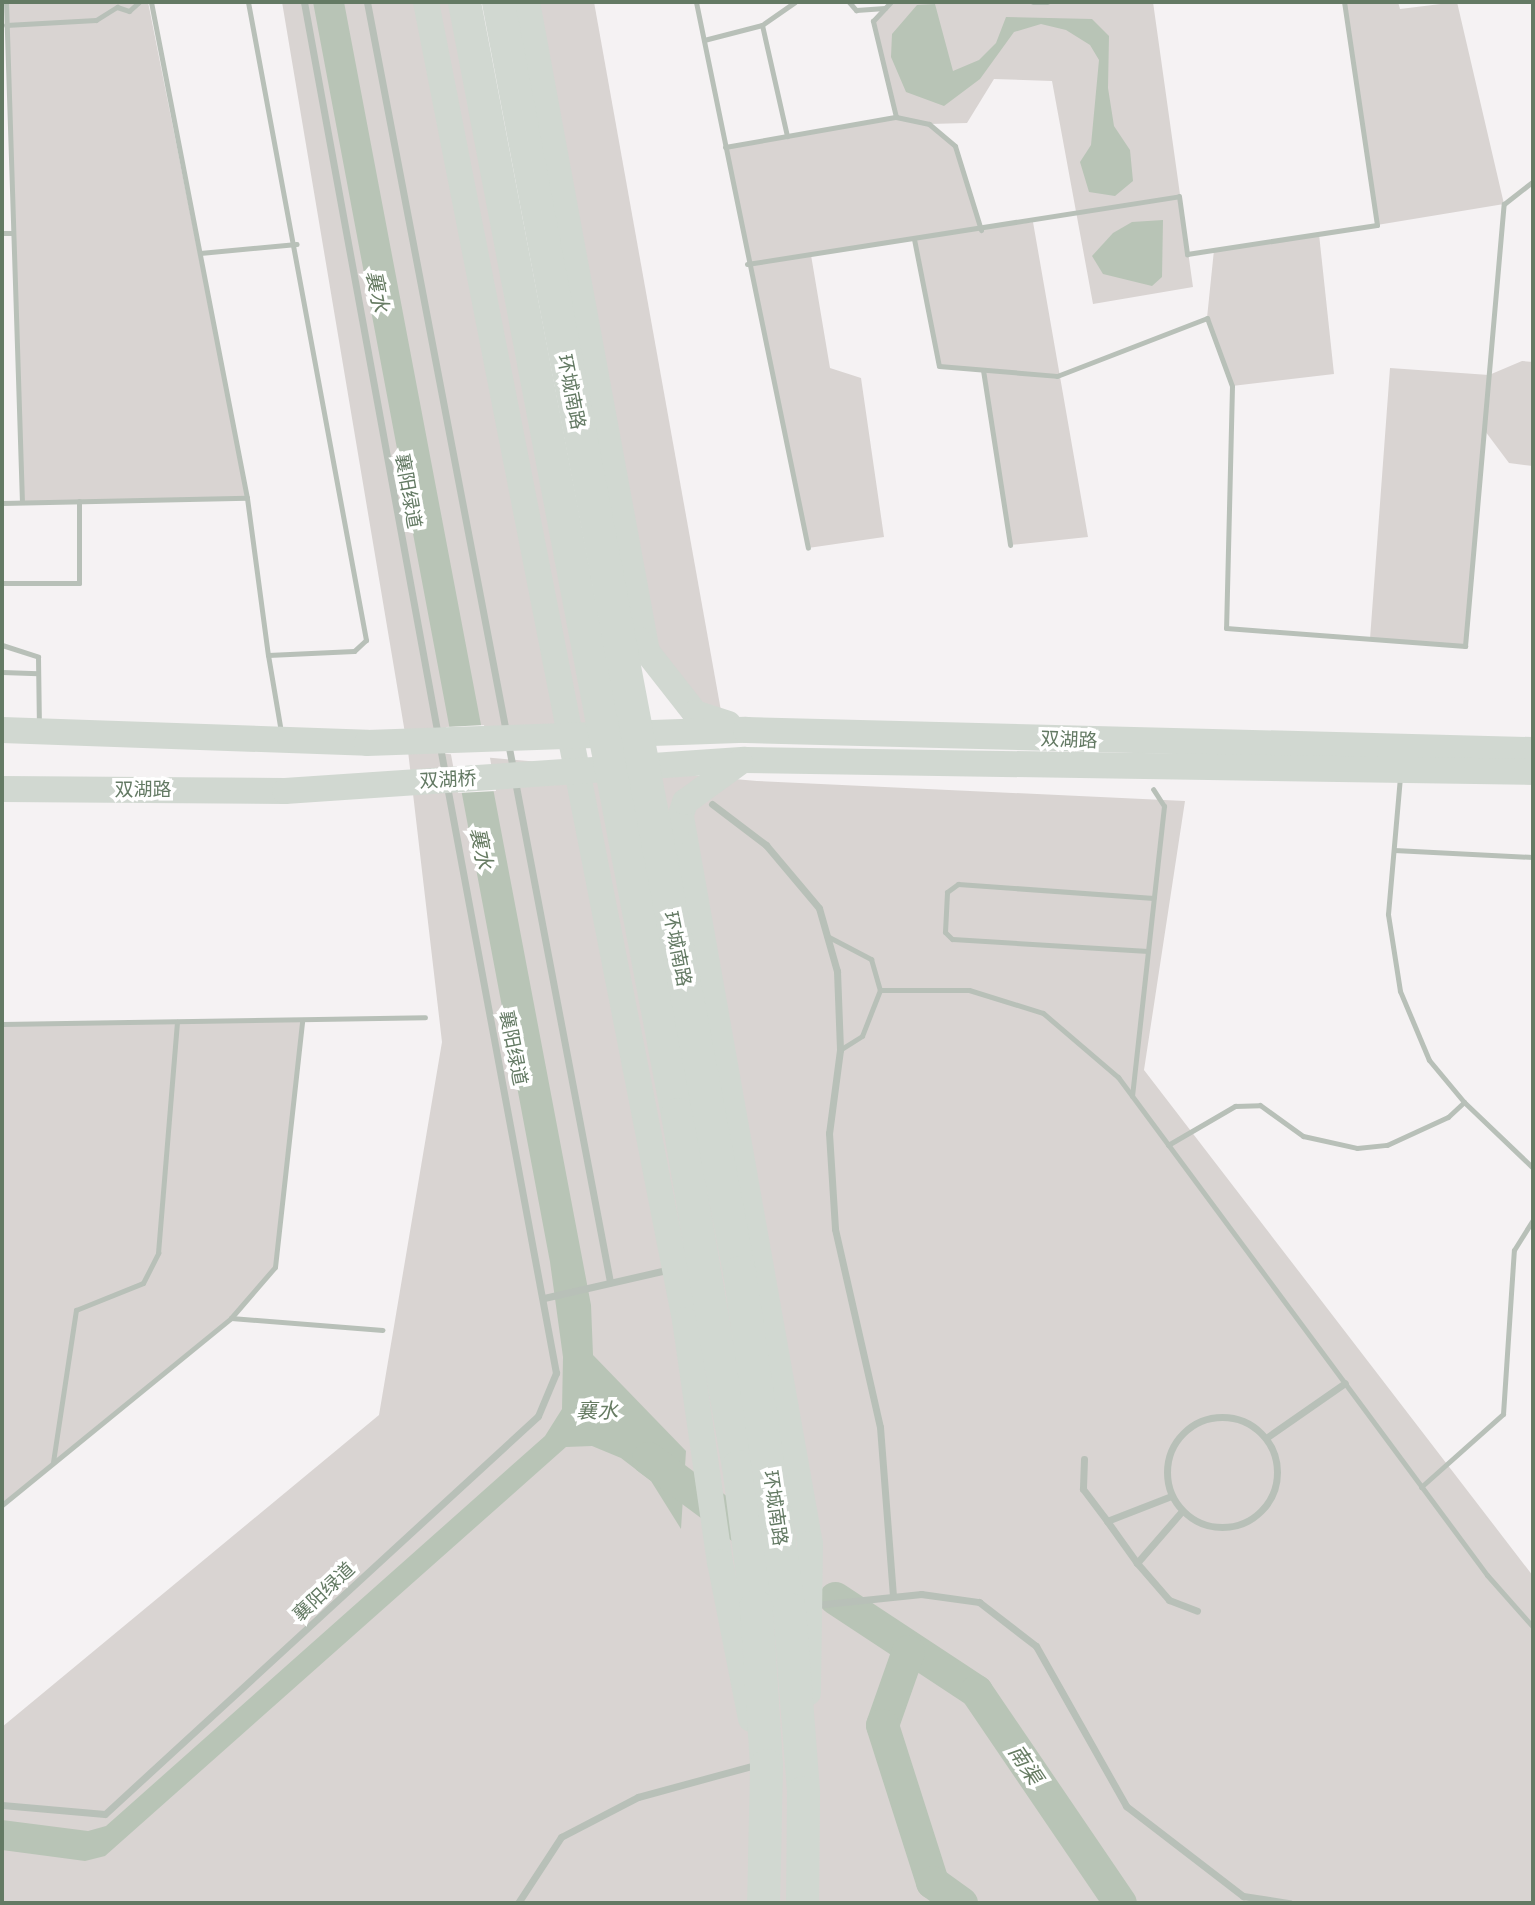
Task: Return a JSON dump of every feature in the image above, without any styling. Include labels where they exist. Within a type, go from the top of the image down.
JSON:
[{"type":"highway","name":"环城南路","points":[[464,2],[627,770],[738,1466],[756,1606],[763,1901]]},
{"type":"highway","name":"环城南路","points":[[498,2],[611,605],[620,735]]},
{"type":"highway","name":"环城南路","points":[[627,770],[662,874],[771,1478],[800,1607],[803,1900]]},
{"type":"main road","points":[[426,2],[675,1268],[720,1562],[762,1778]]},
{"type":"main road","points":[[527,2],[647,652]]},
{"type":"main road","points":[[611,605],[695,713],[746,730]]},
{"type":"main road","points":[[2,730],[282,737]]},
{"type":"main road","name":"双湖路","points":[[620,735],[746,730],[1533,750]]},
{"type":"main road","name":"双湖桥","points":[[282,737],[368,743],[620,735]]},
{"type":"main road","points":[[662,874],[685,802],[745,760]]},
{"type":"main road","name":"双湖路","points":[[627,770],[745,760],[1533,772]]},
{"type":"main road","name":"双湖桥","points":[[285,791],[627,770]]},
{"type":"main road","name":"双湖路","points":[[2,789],[285,791]]},
{"type":"main road","points":[[681,817],[810,1544],[800,1607]]},
{"type":"street","name":"襄阳绿道","points":[[2,1805],[105,1814],[538,1416],[556,1373],[545,1298],[304,2]]},
{"type":"street","points":[[367,2],[606,1283]]},
{"type":"street","points":[[712,804],[766,845],[819,908],[837,971],[840,1050],[829,1133],[835,1229],[880,1427],[893,1595]]},
{"type":"street","points":[[545,1298],[675,1268]]},
{"type":"street","points":[[1266,1438],[1345,1383]]},
{"type":"street","points":[[1218,1416],[1252,1425],[1266,1438],[1278,1473],[1265,1507],[1251,1520],[1215,1528],[1182,1511],[1171,1496],[1167,1460],[1185,1430],[1218,1416]]},
{"type":"street","points":[[1084,1459],[1083,1489],[1137,1563],[1169,1600],[1197,1611]]},
{"type":"street","points":[[1107,1521],[1171,1496]]},
{"type":"street","points":[[1137,1563],[1182,1511]]},
{"type":"street","points":[[800,1607],[893,1595],[979,1602],[1036,1646],[1126,1806],[1243,1896],[1289,1903]]},
{"type":"street","points":[[518,1903],[561,1838],[638,1797],[762,1778]]},
{"type":"lane","points":[[6,2],[22,502]]},
{"type":"lane","points":[[6,25],[96,20],[117,7],[129,11],[139,2]]},
{"type":"lane","points":[[151,2],[247,498],[282,737]]},
{"type":"lane","points":[[248,2],[297,244],[366,640],[354,651],[268,655]]},
{"type":"lane","points":[[696,2],[747,264],[808,548]]},
{"type":"lane","points":[[704,40],[762,25],[794,2]]},
{"type":"lane","points":[[849,2],[856,10],[885,8]]},
{"type":"lane","points":[[891,2],[873,21],[896,117]]},
{"type":"lane","points":[[1033,2],[1048,2]]},
{"type":"lane","points":[[747,264],[981,230],[1180,196],[1187,254],[1377,225],[1344,2]]},
{"type":"lane","points":[[762,25],[787,136]]},
{"type":"lane","points":[[725,148],[896,117],[929,124],[955,146],[981,230]]},
{"type":"lane","points":[[2,171],[10,170]]},
{"type":"lane","points":[[914,239],[939,366],[1057,376],[1207,318],[1232,386],[1226,628],[1465,646],[1504,204],[1533,181]]},
{"type":"lane","points":[[2,233],[12,233]]},
{"type":"lane","points":[[200,253],[297,244]]},
{"type":"lane","points":[[982,370],[1010,545]]},
{"type":"lane","points":[[2,503],[247,498]]},
{"type":"lane","points":[[2,583],[79,583],[79,501]]},
{"type":"lane","points":[[2,645],[38,657],[39,731]]},
{"type":"lane","points":[[2,672],[38,673]]},
{"type":"lane","points":[[1400,769],[1388,914],[1400,991],[1429,1060],[1464,1102],[1533,1168]]},
{"type":"lane","points":[[1132,1096],[1164,806],[1153,789]]},
{"type":"lane","points":[[1394,850],[1533,857]]},
{"type":"lane","points":[[1148,951],[952,939],[944,932],[947,892],[958,884],[1154,898]]},
{"type":"lane","points":[[827,936],[871,960],[880,990],[862,1036],[840,1050]]},
{"type":"lane","points":[[880,990],[970,989],[1042,1013],[1132,1096],[1421,1487],[1533,1628]]},
{"type":"lane","points":[[2,1024],[425,1017]]},
{"type":"lane","points":[[2,1505],[231,1318],[275,1267],[302,1021]]},
{"type":"lane","points":[[53,1462],[76,1310],[144,1283],[158,1253],[177,1022]]},
{"type":"lane","points":[[1168,1145],[1234,1106],[1260,1104],[1303,1136],[1357,1147],[1387,1145],[1448,1117],[1464,1102]]},
{"type":"lane","points":[[1421,1487],[1503,1414],[1514,1250],[1533,1219]]},
{"type":"lane","points":[[231,1318],[383,1330]]},
{"type":"shaded area","points":[[6,2],[148,2],[247,498],[22,502]]},
{"type":"shaded area","points":[[282,2],[464,2],[605,736],[414,751],[757,781],[1185,801],[1144,1070],[1533,1576],[1533,1903],[2,1903],[2,1727],[379,1415],[442,1042],[408,751]]},
{"type":"shaded area","points":[[498,2],[594,2],[723,722],[695,713],[611,605]]},
{"type":"shaded area","points":[[891,2],[1153,2],[1193,287],[1093,304],[1052,81],[994,79],[967,123],[930,124],[955,146],[981,229],[1033,222],[1088,537],[1010,545],[983,370],[939,366],[914,240],[811,255],[830,368],[861,378],[884,537],[808,548],[725,147],[896,117],[873,21]]},
{"type":"shaded area","points":[[1344,2],[1398,2],[1400,9],[1457,2],[1504,204],[1377,225]]},
{"type":"shaded area","points":[[1319,234],[1334,374],[1232,386],[1207,318],[1214,250]]},
{"type":"shaded area","points":[[1522,361],[1533,362],[1533,466],[1509,463],[1485,431],[1465,646],[1370,639],[1390,368],[1489,375]]},
{"type":"shaded area","points":[[302,1021],[275,1267],[231,1318],[2,1505],[2,1024]]},
{"type":"water","name":"襄水","points":[[313,2],[344,2],[591,1305],[593,1355],[686,1451],[681,1529],[651,1481],[621,1458],[592,1446],[566,1447],[105,1856],[85,1861],[2,1850],[2,1820],[88,1831],[106,1826],[545,1436],[562,1409],[563,1357],[550,1262]]},
{"type":"water","points":[[935,4],[953,71],[979,60],[996,43],[1006,17],[1092,19],[1109,36],[1108,88],[1114,126],[1130,150],[1133,181],[1115,196],[1089,192],[1080,162],[1091,145],[1099,60],[1090,45],[1066,30],[1041,24],[1014,32],[980,79],[944,106],[906,92],[891,57],[892,34],[917,5]]},
{"type":"water","points":[[1163,220],[1162,277],[1152,286],[1103,274],[1092,256],[1113,233],[1132,222]]},
{"type":"pier","points":[[484,725],[496,791],[458,793],[446,727]]},
{"type":"waterway","name":"襄水","points":[[648,1458],[765,1545]]},
{"type":"waterway","name":"南渠","points":[[835,1598],[976,1691],[1120,1903]]},
{"type":"waterway","name":"南渠","points":[[908,1651],[882,1725],[932,1882],[961,1903]]}]
